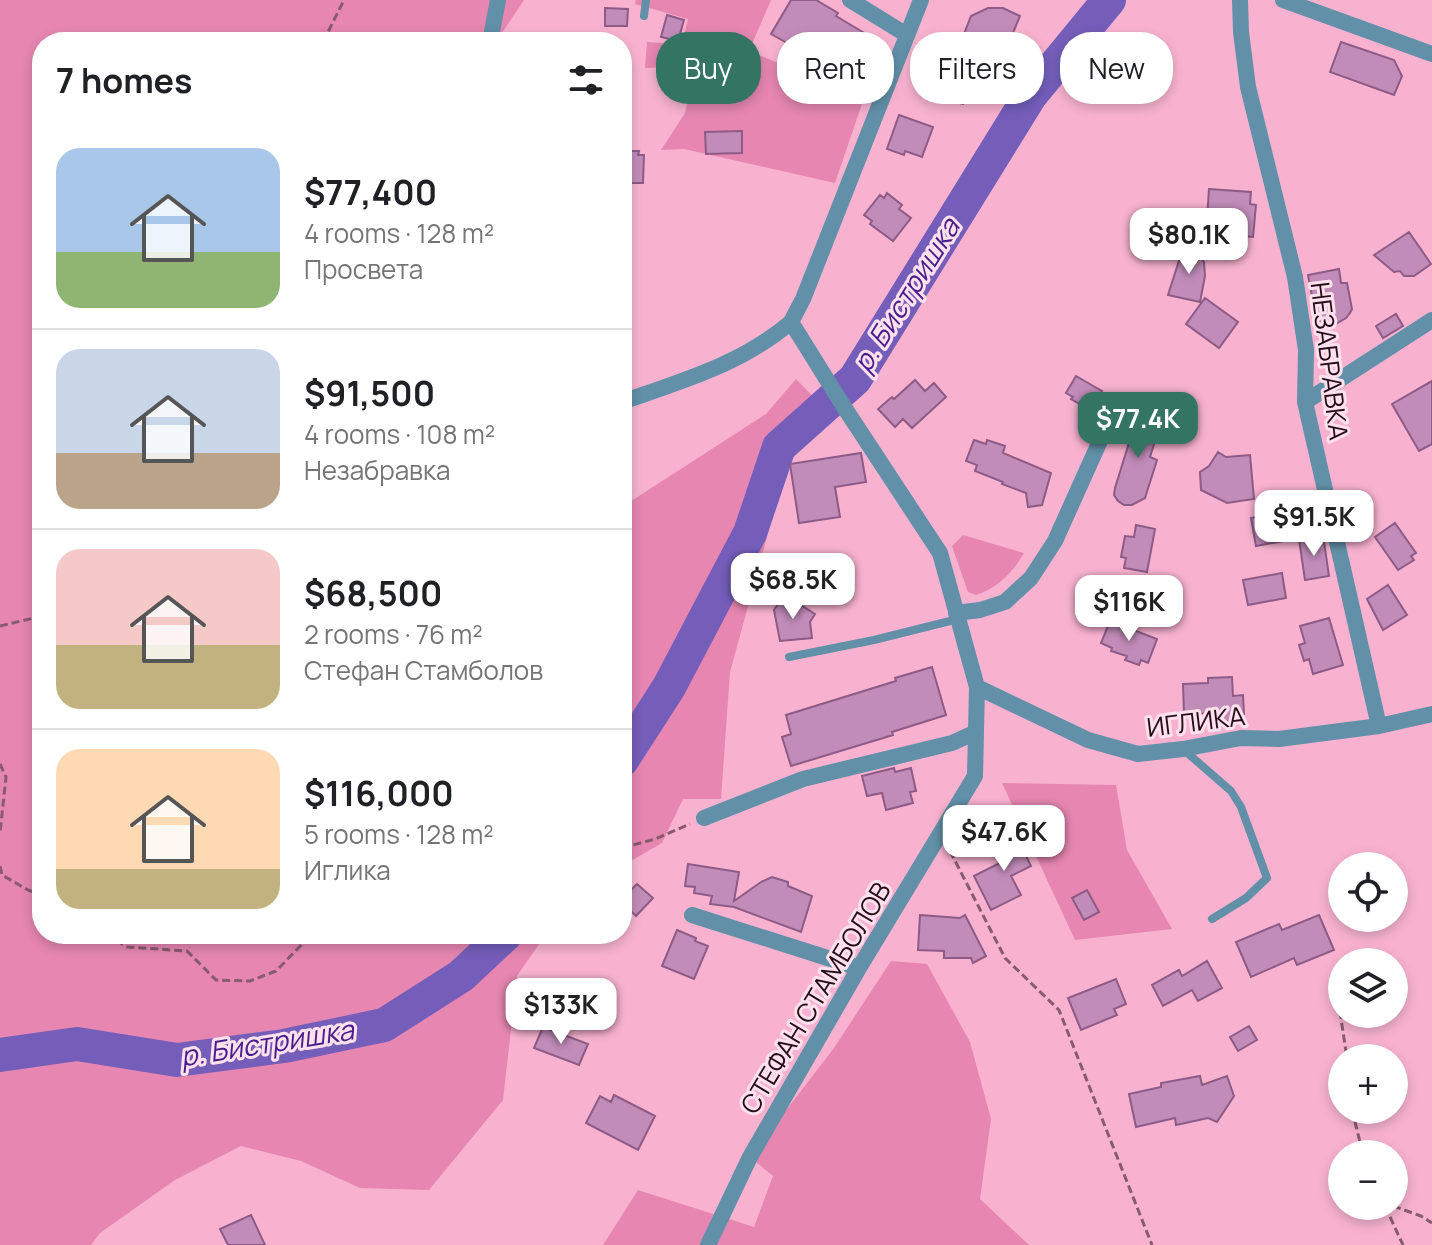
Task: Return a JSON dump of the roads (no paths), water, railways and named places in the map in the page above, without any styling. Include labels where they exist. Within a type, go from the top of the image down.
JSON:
[{"type":"street","points":[[492,32],[498,0]]},
{"type":"street","points":[[850,0],[907,35]]},
{"type":"street","points":[[632,399],[741,357],[791,322],[803,299],[921,0]]},
{"type":"street","name":"НЕЗАБРАВКА","points":[[1240,0],[1248,87],[1295,277],[1306,350],[1305,402],[1379,726]]},
{"type":"street","points":[[1283,0],[1432,54]]},
{"type":"street","points":[[1305,402],[1432,320]]},
{"type":"street","name":"СТЕФАН СТАМБОЛОВ","points":[[708,1245],[750,1157],[975,776],[977,687],[940,553],[791,322]]},
{"type":"street","points":[[957,616],[1005,602],[1031,578],[1055,541],[1100,441]]},
{"type":"street","name":"ИГЛИКА","points":[[977,687],[1088,740],[1138,754],[1241,738],[1279,739],[1379,726],[1432,714]]},
{"type":"street","points":[[704,818],[803,779],[952,743],[976,732]]},
{"type":"street","points":[[692,915],[859,968]]},
{"type":"lane","points":[[644,16],[646,0]]},
{"type":"lane","points":[[789,657],[874,640],[957,616]]},
{"type":"lane","points":[[1183,749],[1231,791],[1241,807],[1267,878],[1246,898],[1212,919]]},
{"type":"waterway","name":"р. Бистришка","points":[[632,744],[669,687],[750,533],[779,447],[855,379],[1030,96],[1109,0]]},
{"type":"waterway","name":"р. Бистришка","points":[[0,1055],[77,1044],[177,1060],[284,1046],[384,1025],[461,976],[495,944]]}]
